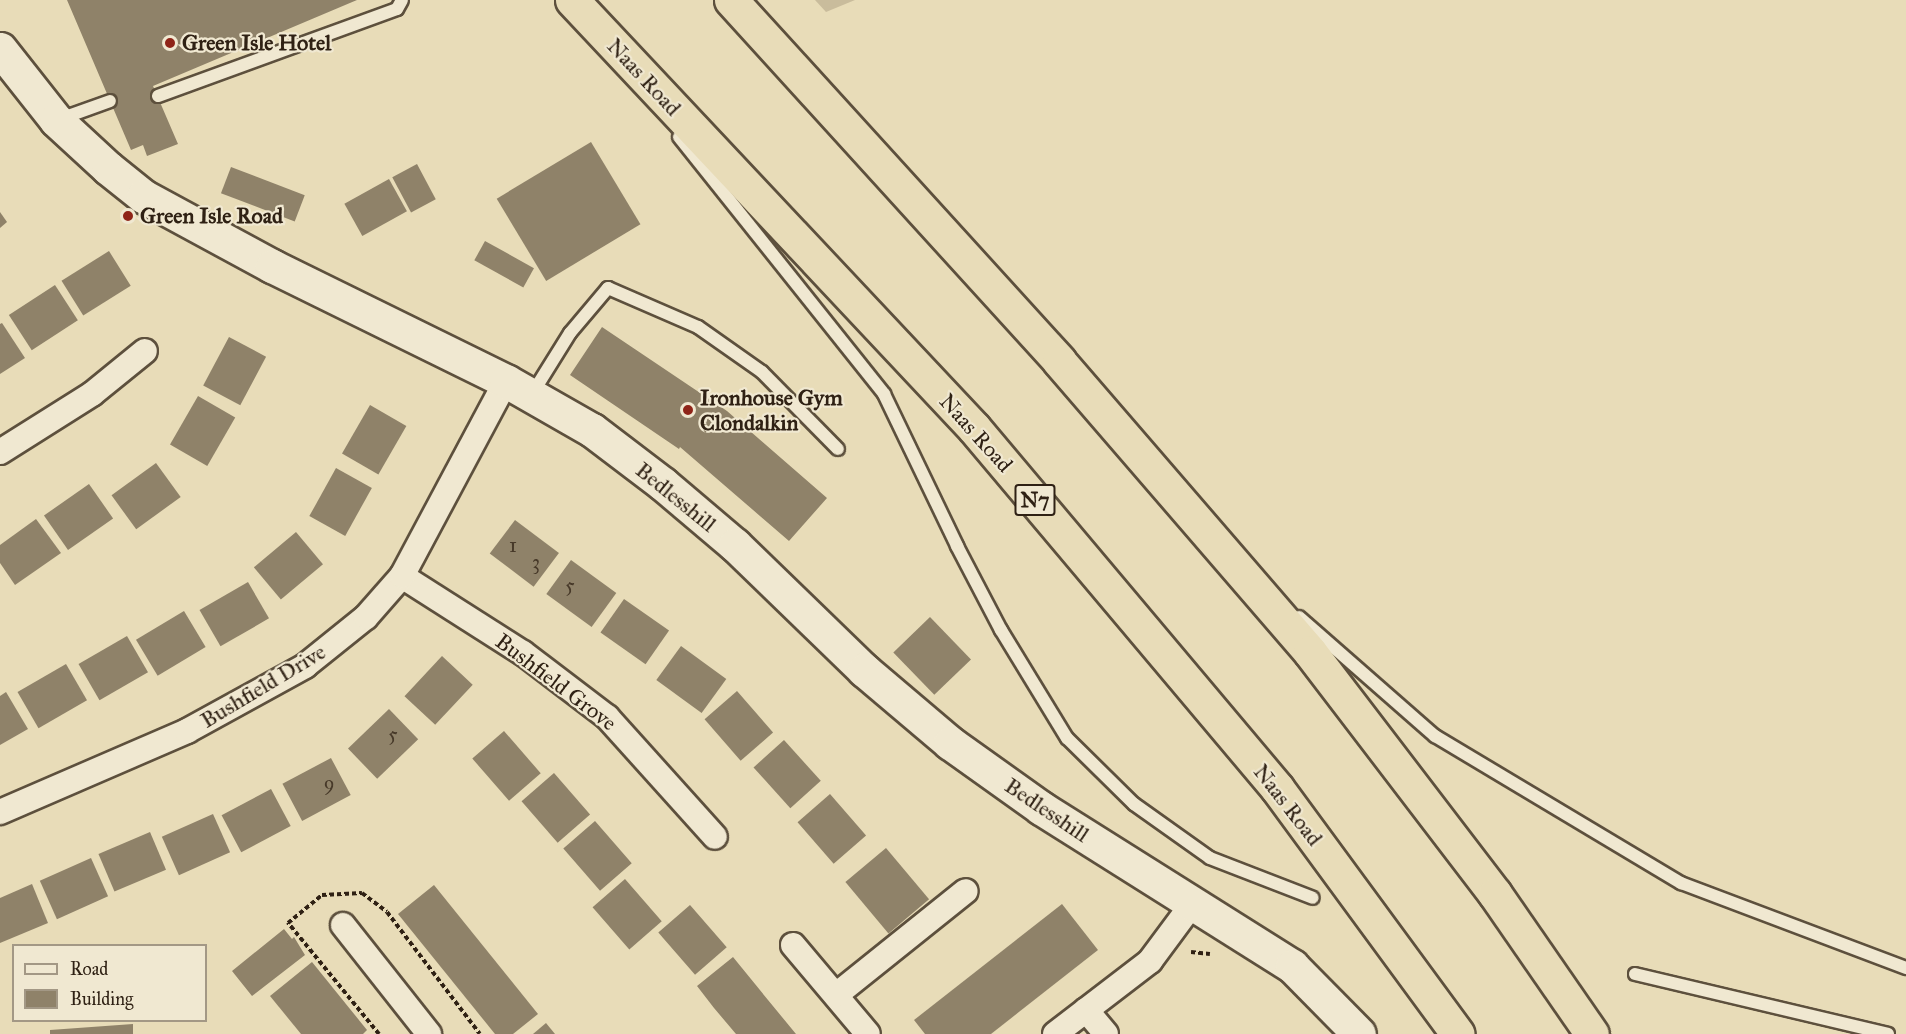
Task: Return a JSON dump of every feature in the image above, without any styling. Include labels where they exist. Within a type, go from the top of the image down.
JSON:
[{"type":"highway","name":"Naas Road","points":[[572,0],[974,428],[1277,788],[1458,1034]]},
{"type":"highway","points":[[731,0],[1059,361],[1310,652],[1495,894],[1592,1034]]},
{"type":"street","name":"Bedlesshill","points":[[0,49],[56,120],[108,168],[144,196],[220,240],[518,388],[592,430],[663,484],[735,545],[864,670],[950,743],[1041,808],[1193,903]]},
{"type":"street","points":[[0,452],[92,394],[145,351]]},
{"type":"street","name":"Bushfield Drive","points":[[0,812],[187,731],[305,666],[366,617],[402,576],[518,388]]},
{"type":"street","name":"Bushfield Grove","points":[[402,576],[523,653],[607,717],[715,837]]},
{"type":"street","points":[[836,995],[966,891]]},
{"type":"street","points":[[1055,1034],[1150,961],[1193,903],[1292,966],[1359,1034]]},
{"type":"street","points":[[343,926],[429,1034]]},
{"type":"street","points":[[793,945],[868,1034]]},
{"type":"street","points":[[1086,1010],[1106,1034]]},
{"type":"lane","points":[[158,96],[397,9],[402,0]]},
{"type":"lane","points":[[56,120],[110,101]]},
{"type":"lane","points":[[672,127],[884,394],[957,546],[1001,630],[1068,738],[1134,804],[1210,858],[1313,898]]},
{"type":"lane","points":[[518,388],[570,333],[608,288],[698,327],[762,372],[838,449]]},
{"type":"lane","points":[[1228,555],[1435,736],[1681,883],[1906,968]]},
{"type":"lane","points":[[1635,974],[1888,1034]]},
{"type":"shaded area","points":[[815,0],[855,0],[826,12]]},
{"type":"building","name":"Green Isle Hotel","points":[[67,0],[357,0],[153,86],[178,144],[147,156],[143,145],[131,150]]},
{"type":"building","points":[[591,142],[640,224],[546,281],[497,199]]},
{"type":"building","points":[[417,164],[436,199],[411,212],[392,177]]},
{"type":"building","points":[[231,167],[305,195],[295,221],[221,193]]},
{"type":"building","points":[[389,179],[407,211],[362,236],[344,204]]},
{"type":"building","points":[[0,212],[7,222],[0,228]]},
{"type":"building","points":[[485,241],[534,268],[523,287],[474,260]]},
{"type":"building","points":[[109,251],[131,286],[83,315],[62,281]]},
{"type":"building","points":[[55,285],[78,320],[32,350],[9,315]]},
{"type":"building","points":[[2,323],[25,358],[0,374],[0,324]]},
{"type":"building","points":[[602,327],[727,411],[827,498],[789,541],[680,447],[679,449],[570,375]]},
{"type":"building","points":[[229,337],[266,357],[240,405],[203,386]]},
{"type":"building","points":[[198,396],[235,418],[207,466],[170,444]]},
{"type":"building","points":[[370,405],[406,426],[378,474],[342,453]]},
{"type":"building","points":[[156,463],[181,497],[136,529],[112,495]]},
{"type":"building","points":[[336,468],[372,488],[345,536],[309,516]]},
{"type":"building","points":[[89,484],[113,518],[68,550],[44,516]]},
{"type":"building","points":[[36,519],[61,553],[15,585],[0,563],[0,545]]},
{"type":"building","points":[[515,520],[559,553],[534,587],[490,554]]},
{"type":"building","points":[[296,532],[323,564],[281,600],[254,567]]},
{"type":"building","points":[[571,560],[616,593],[592,627],[546,594]]},
{"type":"building","points":[[248,582],[269,618],[221,646],[200,610]]},
{"type":"building","points":[[624,599],[669,631],[646,664],[600,633]]},
{"type":"building","points":[[184,611],[206,647],[158,676],[136,640]]},
{"type":"building","points":[[930,617],[971,659],[934,695],[893,652]]},
{"type":"building","points":[[127,636],[148,672],[100,700],[79,664]]},
{"type":"building","points":[[681,646],[726,679],[702,713],[656,680]]},
{"type":"building","points":[[442,656],[473,685],[435,725],[404,696]]},
{"type":"building","points":[[66,664],[87,700],[39,728],[18,692]]},
{"type":"building","points":[[737,691],[773,733],[741,761],[705,719]]},
{"type":"building","points":[[6,692],[28,729],[0,745],[0,696]]},
{"type":"building","points":[[389,709],[418,739],[377,779],[348,749]]},
{"type":"building","points":[[504,731],[541,773],[509,801],[472,759]]},
{"type":"building","points":[[784,740],[821,781],[790,808],[754,767]]},
{"type":"building","points":[[331,758],[351,795],[302,821],[282,784]]},
{"type":"building","points":[[554,773],[590,815],[558,843],[522,801]]},
{"type":"building","points":[[271,789],[291,826],[241,852],[222,815]]},
{"type":"building","points":[[830,794],[866,836],[834,864],[798,822]]},
{"type":"building","points":[[213,814],[230,852],[179,875],[162,837]]},
{"type":"building","points":[[595,821],[632,863],[600,891],[563,849]]},
{"type":"building","points":[[150,832],[166,870],[114,892],[98,854]]},
{"type":"building","points":[[886,848],[929,899],[888,933],[845,882]]},
{"type":"building","points":[[91,858],[108,896],[57,919],[40,881]]},
{"type":"building","points":[[625,879],[662,921],[629,949],[593,907]]},
{"type":"building","points":[[32,884],[48,923],[0,943],[0,898]]},
{"type":"building","points":[[434,885],[538,1014],[513,1034],[495,1034],[398,914]]},
{"type":"building","points":[[1062,904],[1098,950],[991,1034],[925,1034],[914,1020]]},
{"type":"building","points":[[690,905],[727,947],[695,975],[658,933]]},
{"type":"building","points":[[284,929],[292,939],[294,937],[305,955],[252,996],[232,971]]},
{"type":"building","points":[[733,957],[796,1034],[736,1034],[714,1008],[697,986]]},
{"type":"building","points":[[312,962],[367,1030],[363,1034],[301,1034],[270,996]]},
{"type":"building","points":[[546,1023],[555,1034],[533,1034]]},
{"type":"building","points":[[133,1024],[133,1034],[50,1034],[50,1030]]},
{"type":"place","name":"Green Isle Hotel","points":[[170,43]]},
{"type":"place","name":"Green Isle Road","points":[[128,216]]},
{"type":"place","name":"Ironhouse Gym Clondalkin","points":[[688,410]]}]
